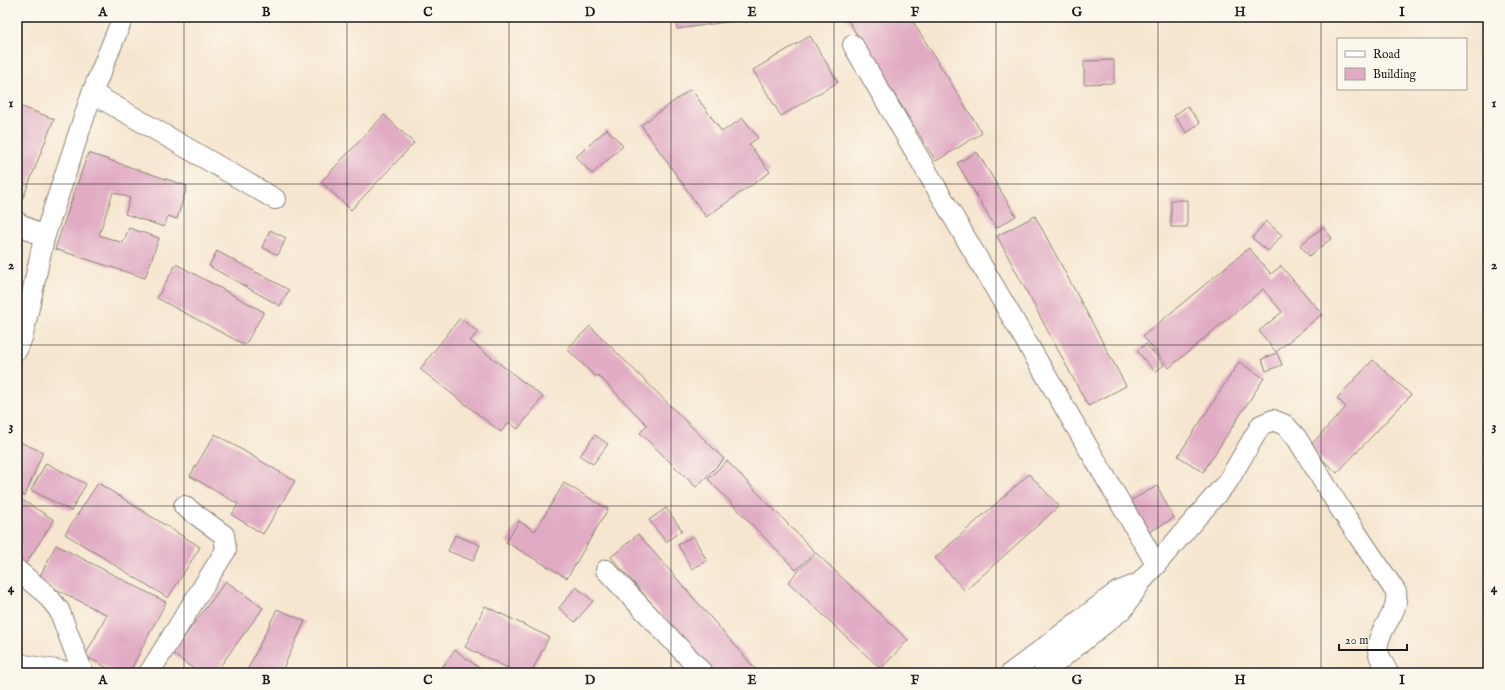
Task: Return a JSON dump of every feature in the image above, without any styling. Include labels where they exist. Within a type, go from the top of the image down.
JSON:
[{"type":"street","points":[[17,350],[23,335],[44,238],[92,93],[123,17]]},
{"type":"street","points":[[852,45],[1156,564]]},
{"type":"street","points":[[92,93],[275,199]]},
{"type":"street","points":[[17,222],[44,238]]},
{"type":"street","points":[[1043,673],[1124,608],[1140,583],[1228,481],[1261,426],[1273,420],[1285,426],[1296,437],[1340,510],[1396,592],[1397,603],[1378,644],[1379,656],[1388,673]]},
{"type":"street","points":[[149,673],[226,550],[224,535],[184,506]]},
{"type":"street","points":[[17,570],[46,594],[59,610],[83,673]]},
{"type":"street","points":[[606,570],[703,673]]},
{"type":"street","points":[[1011,673],[1117,592],[1140,583]]},
{"type":"street","points":[[17,664],[75,673]]},
{"type":"building","points":[[675,17],[734,17],[734,21],[677,29]]},
{"type":"building","points":[[846,17],[910,17],[982,133],[936,161]]},
{"type":"building","points":[[810,36],[838,82],[781,116],[753,70]]},
{"type":"building","points":[[1114,60],[1114,83],[1084,84],[1084,61]]},
{"type":"building","points":[[691,89],[722,132],[743,118],[758,138],[749,144],[770,172],[706,217],[641,125]]},
{"type":"building","points":[[17,105],[54,119],[23,198],[17,195]]},
{"type":"building","points":[[1187,106],[1200,123],[1187,133],[1174,116]]},
{"type":"building","points":[[384,115],[414,143],[351,210],[321,182]]},
{"type":"building","points":[[607,129],[623,146],[592,174],[576,157]]},
{"type":"building","points":[[977,152],[1016,216],[996,228],[957,163]]},
{"type":"building","points":[[88,153],[187,186],[177,219],[168,216],[164,227],[125,214],[130,198],[113,192],[99,235],[123,243],[129,228],[159,238],[145,278],[55,249]]},
{"type":"building","points":[[1171,200],[1187,200],[1187,227],[1171,227]]},
{"type":"building","points":[[1035,216],[1126,386],[1088,406],[997,236]]},
{"type":"building","points":[[1266,221],[1282,235],[1268,251],[1252,238]]},
{"type":"building","points":[[1323,227],[1332,238],[1309,256],[1300,245]]},
{"type":"building","points":[[270,230],[286,238],[278,255],[262,247]]},
{"type":"building","points":[[1249,248],[1271,274],[1281,266],[1322,314],[1276,352],[1259,331],[1282,312],[1263,289],[1169,368],[1143,336]]},
{"type":"building","points":[[217,251],[289,290],[280,306],[209,266]]},
{"type":"building","points":[[176,264],[264,312],[245,345],[157,298]]},
{"type":"building","points":[[460,318],[478,332],[470,341],[543,397],[518,429],[509,422],[501,432],[420,369]]},
{"type":"building","points":[[590,326],[724,459],[696,487],[640,433],[647,425],[598,375],[596,377],[567,349]]},
{"type":"building","points":[[1146,344],[1164,365],[1155,372],[1137,351]]},
{"type":"building","points":[[1277,353],[1282,365],[1266,371],[1262,359]]},
{"type":"building","points":[[1373,360],[1411,395],[1337,473],[1309,447],[1346,407],[1337,398]]},
{"type":"building","points":[[1239,362],[1264,378],[1203,472],[1178,456]]},
{"type":"building","points":[[215,434],[295,481],[263,534],[232,515],[238,504],[190,476]]},
{"type":"building","points":[[595,435],[608,444],[593,464],[580,456]]},
{"type":"building","points":[[17,441],[43,452],[25,496],[17,492]]},
{"type":"building","points":[[727,461],[815,552],[796,570],[708,479]]},
{"type":"building","points":[[46,463],[86,484],[71,511],[31,490]]},
{"type":"building","points":[[1029,474],[1059,506],[965,591],[935,558]]},
{"type":"building","points":[[98,483],[200,547],[168,598],[65,534]]},
{"type":"building","points":[[564,483],[608,509],[567,578],[506,542],[519,521],[535,531]]},
{"type":"building","points":[[1157,486],[1174,518],[1142,536],[1124,504]]},
{"type":"building","points":[[19,498],[54,520],[25,565],[17,559],[17,502]]},
{"type":"building","points":[[666,508],[682,530],[666,542],[649,520]]},
{"type":"building","points":[[638,534],[759,673],[713,673],[611,557]]},
{"type":"building","points":[[455,535],[480,545],[473,561],[448,551]]},
{"type":"building","points":[[693,536],[707,561],[692,569],[678,545]]},
{"type":"building","points":[[56,545],[166,602],[129,673],[117,673],[85,656],[107,615],[38,580]]},
{"type":"building","points":[[816,553],[908,640],[881,669],[788,582]]},
{"type":"building","points":[[226,581],[263,608],[215,673],[199,673],[172,653]]},
{"type":"building","points":[[576,587],[593,601],[575,622],[559,608]]},
{"type":"building","points":[[485,606],[549,637],[531,673],[518,673],[465,647]]},
{"type":"building","points":[[277,609],[305,621],[281,673],[246,673]]},
{"type":"building","points":[[455,650],[486,673],[438,673]]}]
